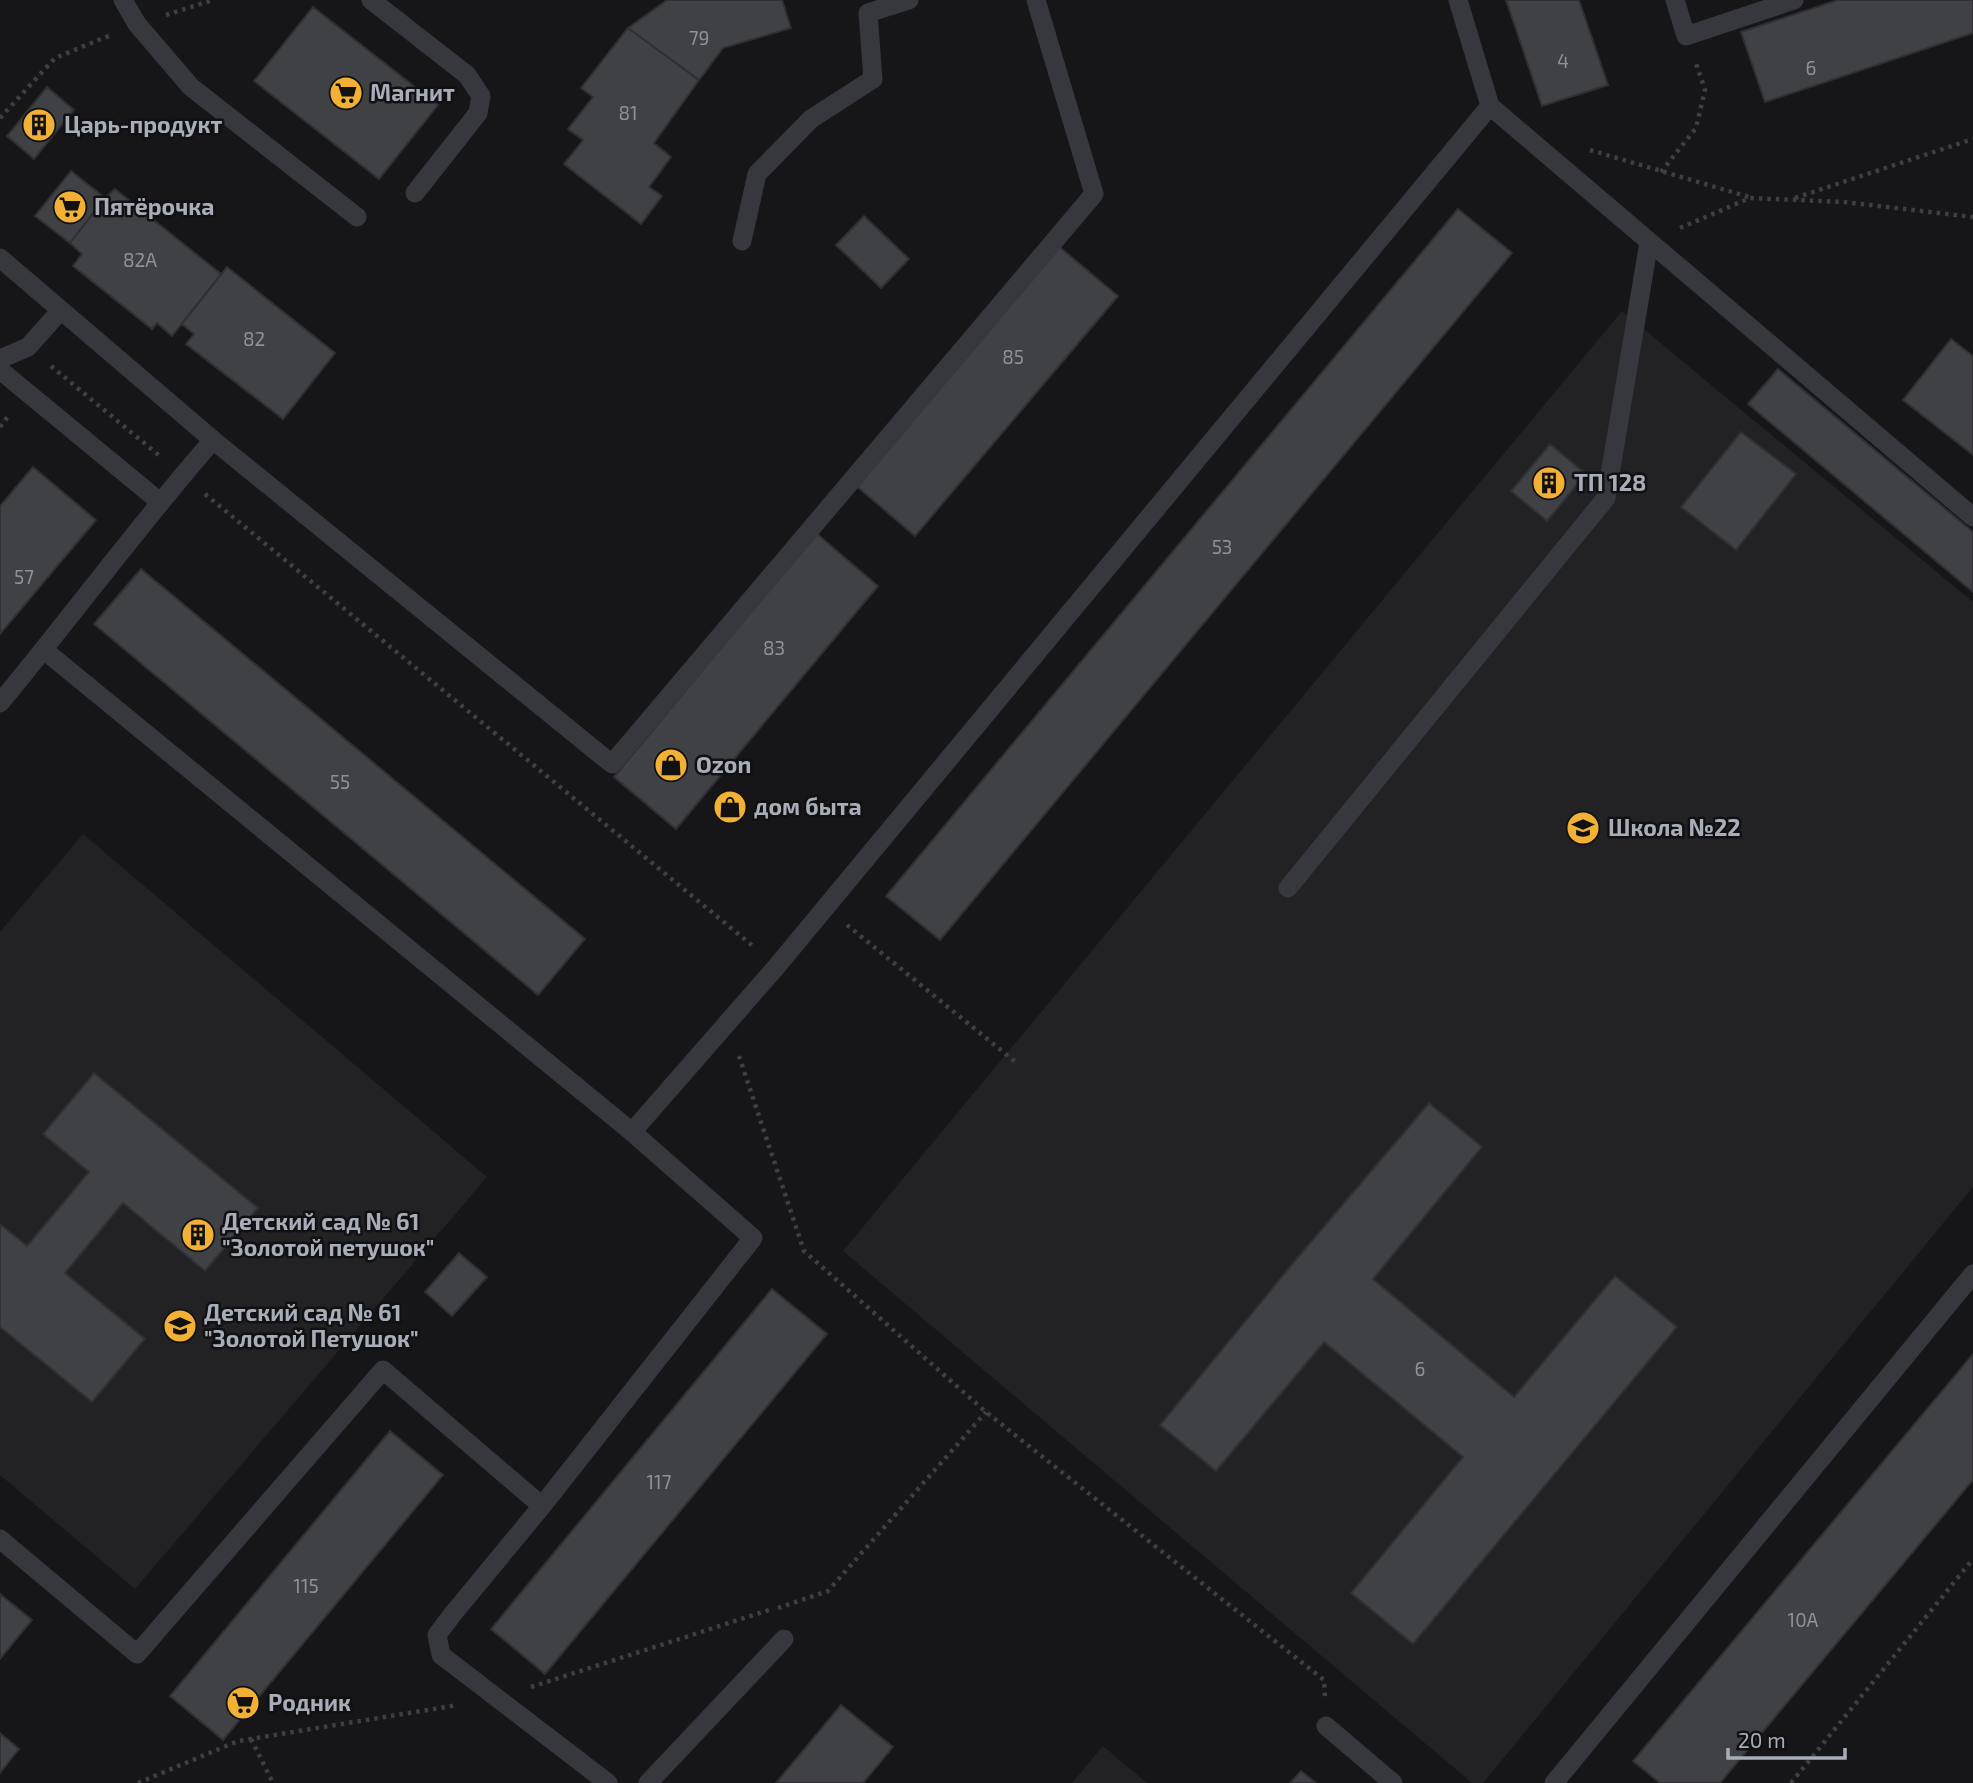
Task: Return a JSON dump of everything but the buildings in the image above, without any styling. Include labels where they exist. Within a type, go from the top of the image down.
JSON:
[{"type":"lane","points":[[123,0],[137,24],[191,87],[358,217]]},
{"type":"lane","points":[[371,0],[467,75],[481,96],[478,113],[415,193]]},
{"type":"lane","points":[[742,241],[757,174],[811,119],[873,79],[866,6],[909,0]]},
{"type":"lane","points":[[0,258],[213,440],[612,764],[1094,194],[1035,0]]},
{"type":"lane","points":[[1458,0],[1490,106],[1973,517]]},
{"type":"lane","points":[[1675,0],[1686,36],[1794,0]]},
{"type":"lane","points":[[632,1132],[777,965],[1490,106]]},
{"type":"lane","points":[[1288,888],[1606,498],[1649,242]]},
{"type":"lane","points":[[0,359],[28,347],[61,310]]},
{"type":"lane","points":[[0,370],[160,502]]},
{"type":"lane","points":[[0,703],[160,502],[213,440]]},
{"type":"lane","points":[[44,650],[632,1132],[753,1238],[438,1635],[441,1655],[608,1783]]},
{"type":"lane","points":[[1554,1783],[1973,1274]]},
{"type":"lane","points":[[0,1539],[137,1654],[383,1370],[542,1506]]},
{"type":"lane","points":[[648,1783],[785,1639]]},
{"type":"lane","points":[[1326,1726],[1393,1783]]},
{"type":"path","points":[[0,118],[55,58],[137,24],[213,0]]},
{"type":"path","points":[[1661,172],[1696,128],[1705,90],[1686,36]]},
{"type":"path","points":[[1791,200],[1973,138]]},
{"type":"path","points":[[1583,148],[1750,198],[1844,202],[1973,217]]},
{"type":"path","points":[[1649,242],[1750,198]]},
{"type":"path","points":[[28,347],[777,965]]},
{"type":"path","points":[[824,907],[1018,1064]]},
{"type":"path","points":[[727,1022],[804,1251],[986,1412],[1324,1680],[1326,1726]]},
{"type":"path","points":[[138,1783],[238,1741],[496,1699],[828,1591],[986,1412]]},
{"type":"path","points":[[1791,1783],[1973,1559]]},
{"type":"path","points":[[251,1739],[273,1783]]},
{"type":"shaded area","name":"Школа №22","points":[[1622,311],[1973,602],[1973,1187],[1483,1783],[1472,1783],[843,1251]]},
{"type":"shaded area","name":"Детский сад № 61 \"Золотой Петушок\"","points":[[83,834],[487,1177],[135,1589],[0,1475],[0,932]]},
{"type":"shaded area","points":[[1103,1746],[1147,1783],[1072,1783]]},
{"type":"place","name":"Магнит","points":[[346,93]]},
{"type":"place","name":"Царь-продукт","points":[[39,125]]},
{"type":"place","name":"Пятёрочка","points":[[70,207]]},
{"type":"place","name":"ТП 128","points":[[1549,483]]},
{"type":"place","name":"Ozon","points":[[671,765]]},
{"type":"place","name":"дом быта","points":[[730,807]]},
{"type":"place","name":"Школа №22","points":[[1583,828]]},
{"type":"place","name":"Детский сад № 61 \"Золотой петушок\"","points":[[198,1235]]},
{"type":"place","name":"Детский сад № 61 \"Золотой Петушок\"","points":[[180,1326]]},
{"type":"place","name":"Родник","points":[[243,1703]]}]
